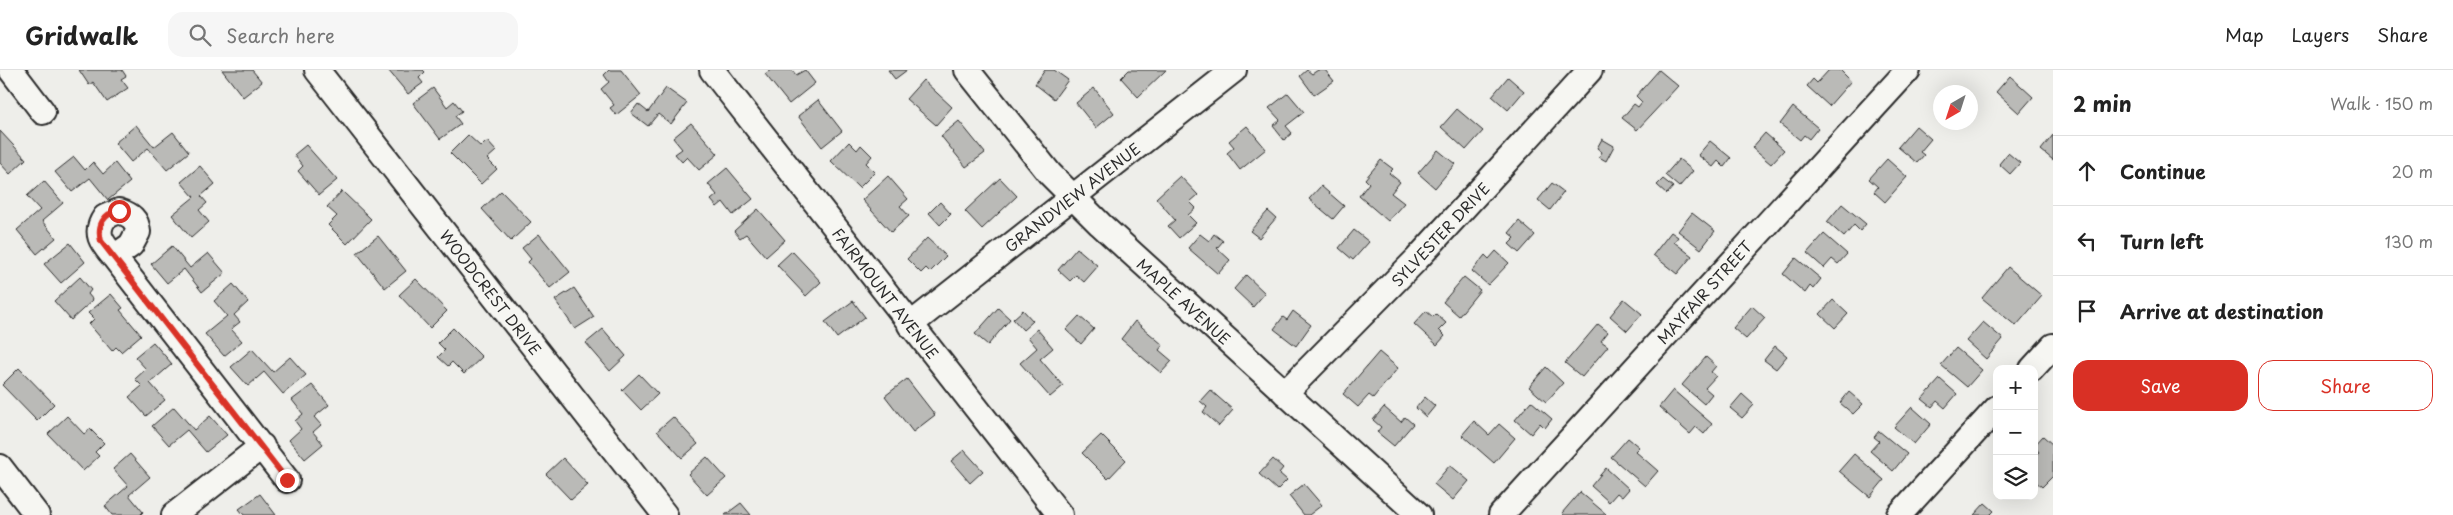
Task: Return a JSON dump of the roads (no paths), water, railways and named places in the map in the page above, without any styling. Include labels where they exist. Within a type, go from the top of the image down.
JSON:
[{"type":"street","points":[[11,70],[43,112]]},
{"type":"street","name":"WOODCREST DRIVE","points":[[317,70],[665,515]]},
{"type":"street","name":"FAIRMOUNT AVENUE","points":[[712,70],[1060,515]]},
{"type":"street","name":"MAPLE AVENUE","points":[[967,70],[1050,174],[1161,281],[1419,515]]},
{"type":"street","name":"GRANDVIEW AVENUE","points":[[910,325],[1234,70]]},
{"type":"street","name":"SYLVESTER DRIVE","points":[[1285,393],[1416,260],[1590,70]]},
{"type":"street","name":"MAYFAIR STREET","points":[[1501,515],[1908,70]]},
{"type":"street","points":[[114,257],[287,480]]},
{"type":"street","points":[[2036,365],[2053,346]]},
{"type":"street","points":[[1898,515],[1995,410]]},
{"type":"street","points":[[174,515],[262,446]]},
{"type":"street","points":[[0,467],[37,515]]}]
